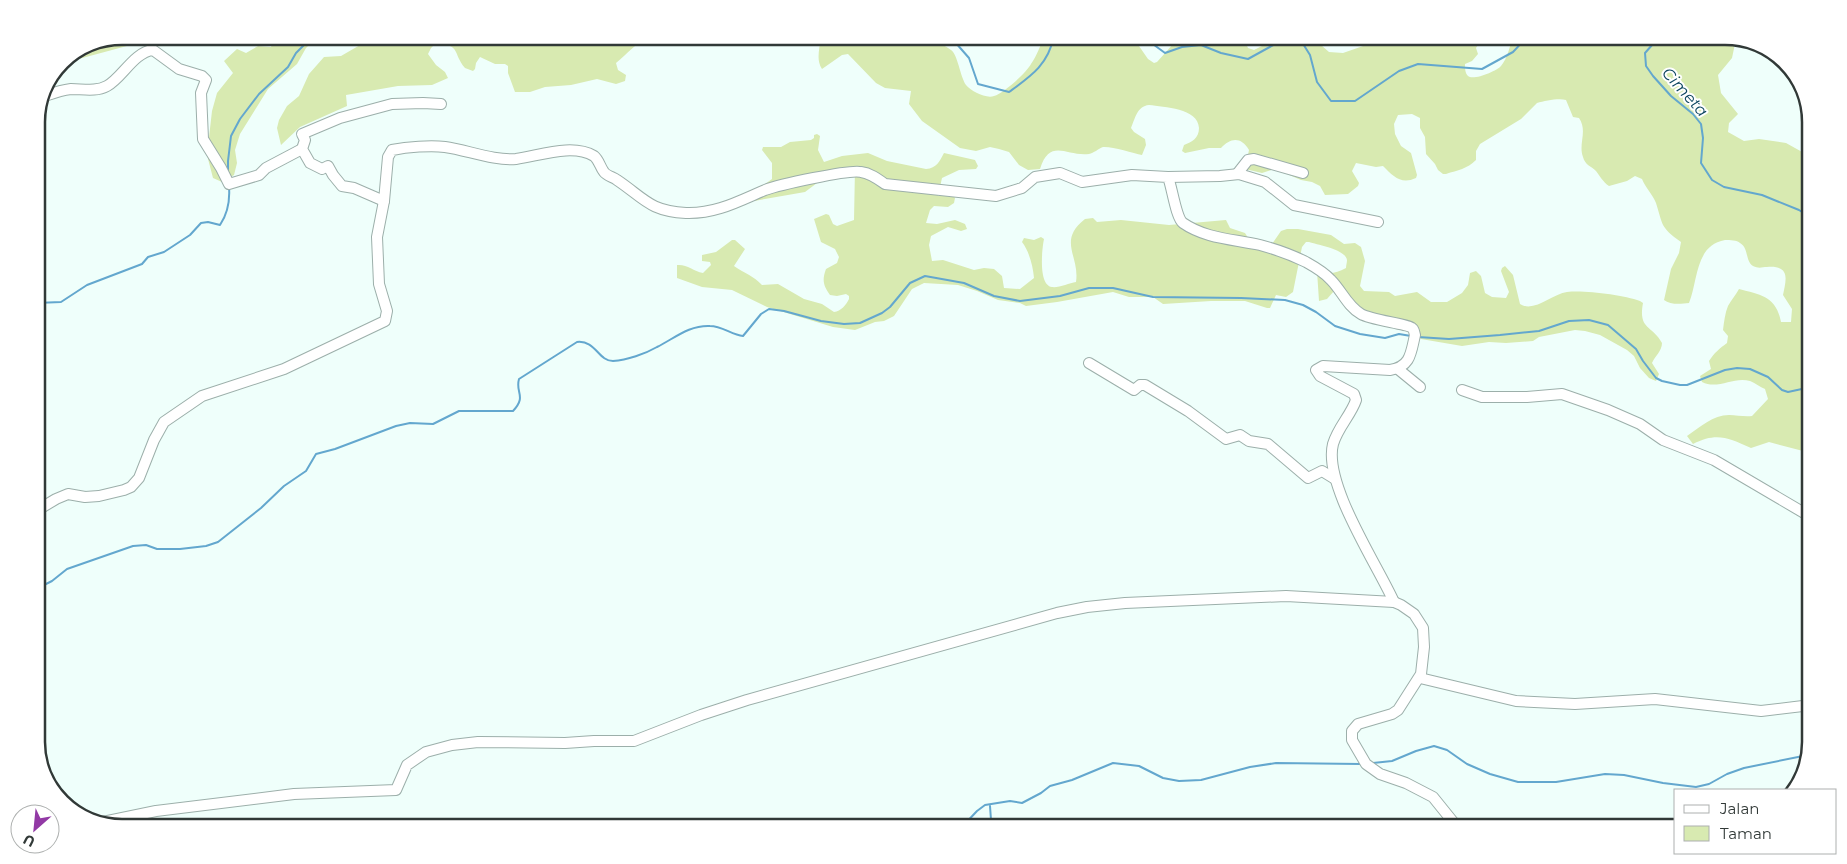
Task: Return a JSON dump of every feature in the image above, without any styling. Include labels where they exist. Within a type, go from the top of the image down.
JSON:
[{"type":"street","points":[[51,94],[62,90],[96,89],[107,86],[128,65],[148,50],[153,50],[179,70],[202,76],[206,80],[201,92],[203,138],[229,184],[259,175],[266,168],[302,149],[305,140],[302,134],[340,118],[392,104],[441,104]]},
{"type":"street","points":[[45,506],[68,494],[100,496],[131,487],[139,478],[154,440],[164,422],[202,396],[284,369],[385,321],[387,311],[379,284],[377,237],[384,201],[388,156],[390,152],[398,149],[443,146],[516,159],[564,151],[586,153],[595,157],[605,173],[616,179],[646,203],[668,211],[685,213],[702,213],[724,208],[768,190],[841,173],[860,171],[884,184],[996,196],[1022,188],[1035,177],[1060,173],[1082,182],[1132,174],[1168,177],[1237,174],[1265,182],[1294,205],[1378,222]]},
{"type":"street","points":[[302,149],[310,163],[322,169],[328,166],[342,186],[354,188],[384,201]]},
{"type":"street","points":[[1237,174],[1248,160],[1254,159],[1303,173]]},
{"type":"street","points":[[1168,177],[1175,198],[1177,217],[1182,223],[1218,238],[1260,245],[1305,262],[1320,270],[1332,280],[1351,307],[1361,314],[1370,319],[1412,328],[1415,335],[1408,360],[1404,366],[1398,369],[1323,366],[1317,368],[1316,373],[1354,394],[1356,400],[1334,443],[1332,467],[1335,479],[1359,535],[1394,602]]},
{"type":"street","points":[[1089,363],[1132,389],[1136,390],[1140,385],[1145,384],[1188,411],[1226,439],[1240,435],[1249,441],[1268,444],[1308,478],[1322,471],[1335,479]]},
{"type":"street","points":[[1398,369],[1420,387]]},
{"type":"street","points":[[1462,390],[1482,396],[1526,397],[1562,394],[1608,410],[1640,424],[1663,440],[1714,460],[1802,512]]},
{"type":"street","points":[[118,819],[156,811],[294,794],[396,790],[407,765],[426,752],[452,745],[478,742],[565,743],[634,741],[701,715],[747,700],[1057,613],[1087,607],[1222,598],[1286,596],[1394,602],[1414,614],[1423,628],[1424,647],[1420,678],[1396,712],[1358,724],[1352,731],[1352,740],[1366,764],[1380,774],[1406,783],[1433,797],[1451,819]]},
{"type":"street","points":[[1420,678],[1516,701],[1575,704],[1655,699],[1761,711],[1802,706]]},
{"type":"green space","points":[[131,45],[78,59],[107,46]]},
{"type":"green space","points":[[272,45],[309,45],[297,64],[268,89],[240,134],[235,150],[237,163],[234,175],[222,182],[213,178],[207,155],[212,111],[217,93],[233,73],[224,61],[237,49],[246,53],[258,46],[271,47]]},
{"type":"green space","points":[[360,45],[434,45],[428,54],[436,65],[445,72],[448,78],[432,85],[398,86],[346,95],[347,106],[300,127],[281,145],[277,128],[287,106],[299,96],[309,74],[324,57],[341,56]]},
{"type":"green space","points":[[448,45],[636,45],[616,63],[618,70],[626,75],[625,81],[616,84],[597,79],[571,85],[545,87],[530,92],[515,92],[508,73],[508,66],[505,64],[495,64],[480,57],[473,71],[465,68],[456,51]]},
{"type":"green space","points":[[820,45],[943,45],[953,53],[966,85],[979,94],[991,97],[1003,91],[1025,72],[1035,58],[1041,45],[1138,45],[1148,59],[1154,63],[1172,45],[1247,45],[1248,48],[1254,50],[1264,45],[1321,45],[1329,52],[1343,53],[1366,45],[1478,45],[1476,48],[1478,54],[1472,61],[1465,64],[1467,75],[1471,77],[1490,73],[1499,68],[1505,60],[1511,45],[1735,46],[1732,58],[1718,75],[1721,93],[1738,114],[1729,123],[1728,132],[1744,141],[1759,139],[1786,143],[1802,152],[1802,451],[1769,442],[1751,448],[1729,439],[1716,437],[1693,444],[1687,436],[1718,417],[1729,415],[1752,416],[1768,399],[1765,389],[1750,381],[1738,380],[1714,385],[1702,382],[1700,376],[1711,369],[1709,361],[1727,343],[1728,336],[1723,330],[1725,315],[1728,306],[1739,289],[1766,298],[1779,313],[1781,322],[1791,322],[1792,309],[1783,295],[1785,275],[1780,268],[1759,268],[1753,266],[1743,245],[1737,241],[1725,240],[1715,243],[1703,256],[1689,303],[1666,302],[1664,300],[1671,269],[1679,253],[1681,242],[1669,233],[1663,225],[1655,200],[1642,179],[1635,176],[1627,181],[1609,186],[1585,162],[1582,152],[1582,123],[1579,118],[1573,117],[1566,100],[1537,103],[1521,119],[1480,144],[1476,151],[1476,160],[1473,163],[1446,174],[1438,170],[1426,154],[1425,137],[1420,128],[1420,118],[1412,114],[1398,115],[1394,124],[1395,134],[1401,146],[1411,153],[1417,175],[1416,178],[1402,180],[1394,176],[1383,166],[1376,167],[1356,163],[1352,171],[1359,183],[1358,186],[1348,194],[1325,195],[1320,186],[1274,169],[1262,173],[1245,169],[1249,150],[1243,142],[1235,140],[1228,142],[1221,148],[1209,148],[1185,153],[1182,151],[1184,145],[1192,141],[1198,134],[1197,121],[1187,112],[1149,105],[1139,110],[1131,128],[1145,139],[1146,145],[1142,155],[1107,147],[1089,154],[1054,151],[1044,159],[1040,169],[1028,170],[1019,165],[1009,152],[990,147],[976,151],[960,148],[922,121],[909,104],[911,91],[885,88],[876,83],[848,54],[842,55],[822,69],[819,57]]},
{"type":"green space","points":[[817,134],[820,136],[818,150],[824,162],[842,156],[868,153],[887,161],[926,169],[935,166],[944,153],[975,160],[978,166],[976,169],[959,170],[942,178],[938,196],[953,195],[955,198],[954,203],[948,207],[934,206],[930,210],[926,223],[937,224],[955,220],[965,224],[967,229],[961,231],[948,227],[931,236],[929,245],[932,261],[943,260],[974,270],[994,269],[1002,276],[1004,288],[1020,289],[1034,278],[1027,250],[1022,242],[1024,238],[1034,240],[1041,237],[1044,239],[1042,266],[1048,285],[1055,287],[1076,282],[1071,242],[1072,234],[1085,219],[1093,218],[1097,222],[1121,220],[1169,225],[1226,220],[1230,228],[1245,233],[1250,241],[1272,244],[1281,231],[1298,229],[1331,235],[1344,244],[1355,243],[1361,247],[1365,261],[1360,286],[1364,291],[1389,292],[1395,296],[1417,292],[1431,302],[1447,302],[1462,293],[1468,285],[1470,273],[1476,271],[1481,276],[1485,293],[1492,297],[1506,298],[1509,292],[1501,271],[1505,266],[1513,275],[1520,304],[1525,306],[1537,305],[1567,292],[1604,294],[1640,301],[1643,303],[1642,318],[1644,323],[1662,343],[1660,351],[1652,363],[1659,374],[1656,381],[1649,378],[1640,368],[1634,356],[1627,350],[1600,335],[1585,331],[1575,330],[1539,337],[1533,341],[1489,342],[1462,346],[1421,339],[1416,330],[1411,328],[1386,327],[1334,291],[1327,299],[1319,301],[1317,271],[1329,273],[1339,271],[1346,268],[1347,260],[1345,256],[1336,250],[1309,242],[1306,242],[1302,247],[1293,292],[1286,297],[1276,295],[1270,308],[1245,301],[1163,304],[1153,297],[1129,297],[1113,292],[1026,306],[1020,303],[998,300],[958,285],[924,283],[912,289],[894,316],[855,330],[833,327],[767,307],[732,290],[702,287],[677,278],[677,265],[703,273],[711,265],[710,262],[702,261],[702,255],[716,252],[732,240],[735,240],[745,249],[734,266],[762,285],[778,284],[804,299],[822,304],[834,312],[843,307],[849,296],[846,294],[830,295],[824,282],[826,269],[837,263],[839,257],[835,249],[821,242],[814,219],[826,214],[829,215],[833,224],[837,226],[854,220],[855,168],[841,167],[832,178],[821,180],[805,192],[754,201],[754,192],[772,179],[772,163],[762,150],[763,147],[781,147],[790,142],[811,140]]},
{"type":"waterway","points":[[228,172],[231,136],[240,119],[259,94],[288,67],[296,53],[304,45]]},
{"type":"waterway","name":"Cimeta","points":[[958,45],[969,58],[978,84],[1009,92],[1037,69],[1048,55],[1051,45]]},
{"type":"waterway","name":"Cimeta","points":[[1154,45],[1165,53],[1182,47],[1201,45]]},
{"type":"waterway","name":"Cimeta","points":[[1201,45],[1221,53],[1248,59],[1273,45]]},
{"type":"waterway","name":"Cimeta","points":[[1304,45],[1310,55],[1317,82],[1331,101],[1355,101],[1399,71],[1418,64],[1482,69],[1513,52],[1520,45]]},
{"type":"waterway","name":"Cimeta","points":[[1652,45],[1645,53],[1646,66],[1671,96],[1693,114],[1701,124],[1703,138],[1701,163],[1712,180],[1724,187],[1762,195],[1802,212]]},
{"type":"waterway","points":[[45,303],[61,302],[87,285],[142,264],[148,257],[164,252],[190,235],[201,223],[208,222],[220,225],[228,206],[229,187]]},
{"type":"waterway","points":[[45,584],[67,569],[133,546],[146,545],[157,549],[180,549],[206,546],[218,542],[261,508],[284,486],[306,471],[316,454],[335,449],[396,426],[410,423],[433,424],[459,411],[513,411],[520,398],[519,379],[577,342],[589,344],[604,358],[613,361],[647,352],[682,333],[702,326],[714,326],[743,336],[761,314],[769,309],[821,321],[844,324],[860,323],[882,313],[890,307],[910,283],[925,276],[964,283],[994,296],[1020,301],[1060,296],[1089,288],[1113,288],[1153,297],[1285,300],[1303,305],[1335,326],[1360,334],[1385,338],[1399,334],[1411,336]]},
{"type":"waterway","points":[[1418,337],[1449,339],[1500,335],[1539,331],[1569,321],[1589,320],[1608,325],[1636,349],[1656,378],[1662,381],[1687,385],[1725,370],[1737,368],[1750,369],[1768,377],[1782,390],[1788,392],[1802,389]]},
{"type":"waterway","points":[[1373,763],[1392,761],[1434,746],[1447,750],[1467,764],[1490,774],[1518,782],[1556,782],[1605,774],[1624,775],[1696,787],[1709,784],[1727,774],[1744,768],[1801,756]]},
{"type":"waterway","points":[[969,819],[985,805],[1010,801],[1022,803],[1050,786],[1072,780],[1113,763],[1139,766],[1163,778],[1179,781],[1201,780],[1250,767],[1276,763],[1361,764]]},
{"type":"waterway","points":[[990,806],[991,819]]}]
